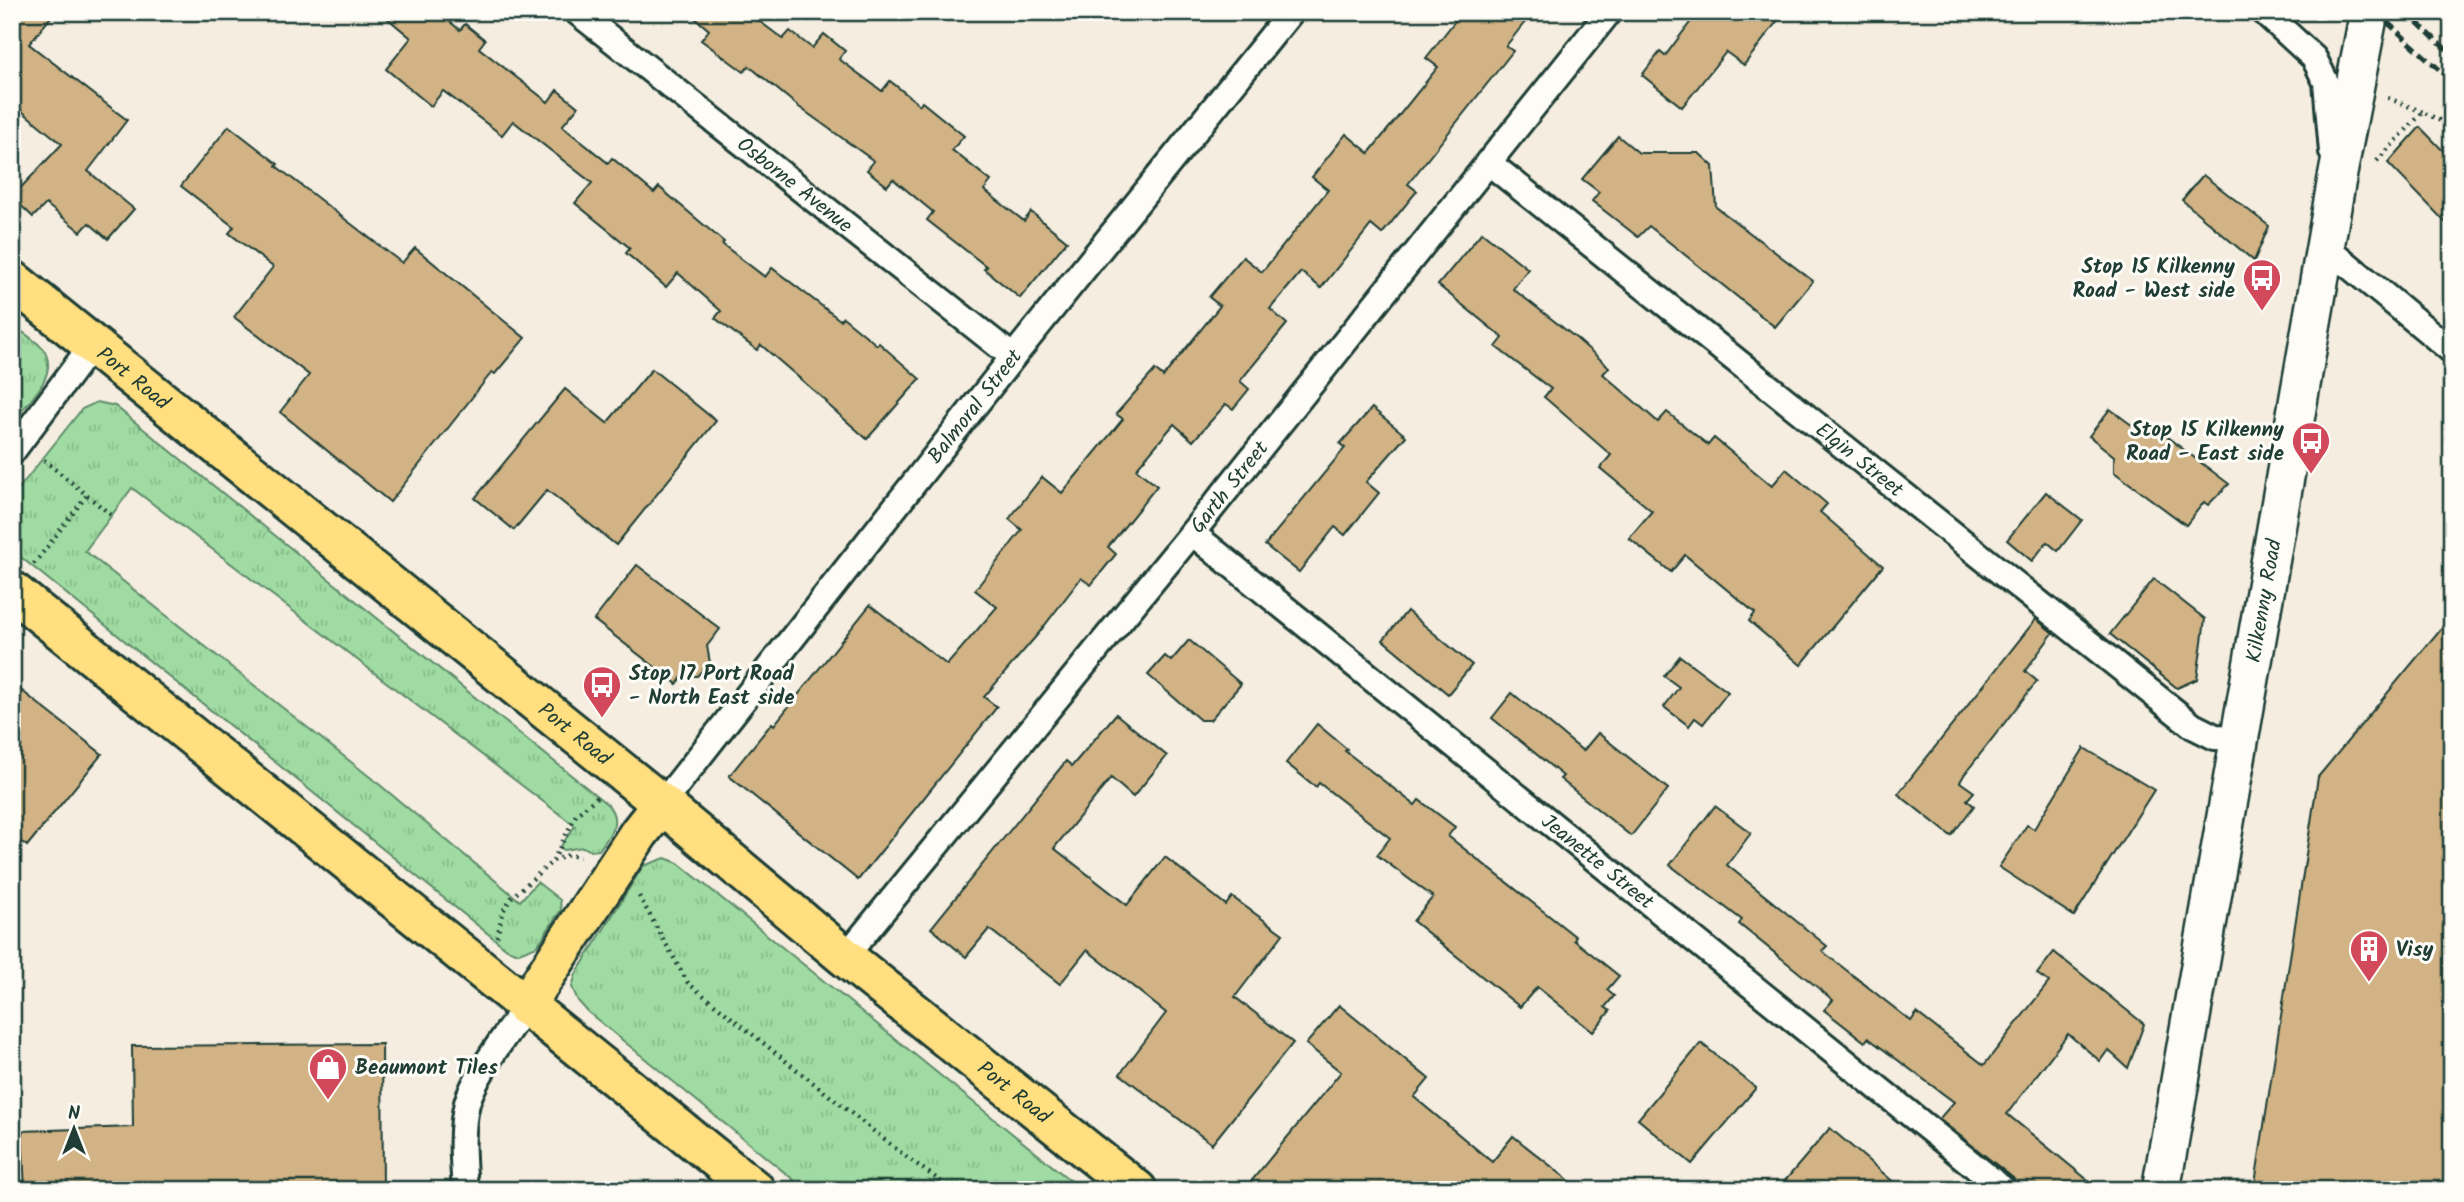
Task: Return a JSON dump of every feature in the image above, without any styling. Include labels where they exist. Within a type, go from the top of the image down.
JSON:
[{"type":"highway","name":"Port Road","points":[[12,280],[1136,1190]]},
{"type":"highway","points":[[22,579],[525,1006],[755,1190]]},
{"type":"highway","points":[[525,1006],[639,833],[662,804]]},
{"type":"main road","name":"Kilkenny Road","points":[[2161,1190],[2325,246],[2369,12]]},
{"type":"street","name":"Osborne Avenue","points":[[577,12],[1013,357]]},
{"type":"street","name":"Balmoral Street","points":[[662,804],[1013,357],[1291,12]]},
{"type":"street","name":"Garth Street","points":[[845,957],[1192,533],[1609,12]]},
{"type":"street","points":[[2264,12],[2314,58],[2326,82],[2336,184]]},
{"type":"street","name":"Elgin Street","points":[[1488,162],[2193,726],[2215,737],[2239,738]]},
{"type":"street","points":[[2325,246],[2452,351]]},
{"type":"street","points":[[12,452],[92,345]]},
{"type":"street","name":"Jeanette Street","points":[[1192,533],[2004,1190]]},
{"type":"street","points":[[466,1190],[462,1147],[467,1103],[478,1079],[525,1006]]},
{"type":"path","points":[[2376,162],[2423,112],[2441,121]]},
{"type":"path","points":[[44,460],[111,515]]},
{"type":"path","points":[[22,579],[87,495]]},
{"type":"path","points":[[553,861],[576,815],[598,797]]},
{"type":"path","points":[[497,937],[503,911],[512,897],[553,861],[568,855],[588,858]]},
{"type":"path","points":[[634,892],[640,897],[688,983],[905,1156],[953,1190]]},
{"type":"green space","points":[[12,324],[43,349],[48,368],[40,388],[12,421]]},
{"type":"green space","points":[[97,402],[115,406],[608,805],[614,817],[613,828],[599,850],[591,851],[583,847],[564,850],[560,847],[575,826],[132,488],[85,551],[380,785],[520,901],[537,882],[560,900],[561,910],[537,946],[519,953],[507,949],[12,550],[12,497],[82,409]]},
{"type":"green space","points":[[665,858],[678,863],[1082,1190],[806,1190],[588,1012],[578,1001],[572,987],[576,974],[643,866]]},
{"type":"building","points":[[12,12],[55,12],[29,44],[127,120],[88,171],[134,209],[108,239],[89,223],[81,232],[46,204],[33,217],[12,197],[62,144],[12,103]]},
{"type":"building","points":[[380,12],[438,12],[460,30],[465,24],[485,40],[479,48],[548,102],[557,90],[578,107],[562,126],[608,163],[612,158],[654,193],[659,187],[724,242],[722,244],[765,277],[772,268],[840,320],[843,317],[877,345],[879,343],[920,379],[867,439],[761,345],[757,350],[715,318],[721,311],[678,273],[666,287],[626,253],[630,248],[575,203],[592,183],[513,121],[502,135],[443,91],[431,106],[386,69],[411,38]]},
{"type":"building","points":[[688,12],[747,12],[783,39],[790,31],[812,48],[824,34],[845,51],[839,59],[882,91],[890,81],[920,105],[922,102],[964,136],[952,150],[991,181],[984,190],[1024,221],[1031,212],[1067,241],[1020,298],[984,269],[987,267],[927,220],[933,212],[893,179],[887,186],[867,170],[874,161],[799,107],[749,66],[744,72],[701,40],[709,30]]},
{"type":"building","points":[[1462,12],[1533,12],[1506,46],[1513,51],[1408,184],[1417,191],[1382,234],[1371,225],[1321,288],[1301,272],[1270,309],[1287,324],[1240,381],[1249,389],[1233,409],[1226,404],[1193,441],[1174,424],[1136,469],[1157,486],[1108,547],[1116,554],[1091,585],[1081,578],[984,697],[997,707],[858,880],[729,776],[772,723],[774,725],[870,605],[947,665],[997,607],[975,590],[1022,530],[1009,519],[1042,477],[1062,493],[1123,419],[1116,414],[1155,370],[1163,377],[1220,306],[1209,297],[1243,257],[1262,272],[1328,190],[1312,177],[1346,134],[1369,153],[1438,67],[1426,58]]},
{"type":"building","points":[[1698,12],[1784,12],[1744,65],[1726,52],[1682,107],[1642,75],[1660,52],[1665,56]]},
{"type":"building","points":[[229,126],[278,164],[276,166],[402,263],[415,248],[525,338],[495,374],[492,372],[390,502],[280,412],[309,375],[234,317],[273,267],[229,233],[234,227],[181,186]]},
{"type":"building","points":[[2420,127],[2452,160],[2452,229],[2388,163]]},
{"type":"building","points":[[1618,136],[1639,153],[1699,153],[1713,166],[1716,207],[1813,281],[1775,327],[1649,226],[1638,237],[1592,201],[1599,192],[1582,179]]},
{"type":"building","points":[[2203,175],[2269,226],[2254,261],[2182,200]]},
{"type":"building","points":[[1482,232],[1528,269],[1513,289],[1609,367],[1603,374],[1658,422],[1667,412],[1708,445],[1714,438],[1772,486],[1786,469],[1827,504],[1820,512],[1883,566],[1801,665],[1749,621],[1755,613],[1685,555],[1671,572],[1629,538],[1652,511],[1600,468],[1611,455],[1544,397],[1551,389],[1496,347],[1503,338],[1438,285]]},
{"type":"building","points":[[652,369],[716,421],[616,545],[547,490],[514,530],[475,498],[565,389],[607,423]]},
{"type":"building","points":[[1372,408],[1406,436],[1366,482],[1379,493],[1345,535],[1335,527],[1299,572],[1265,545],[1345,448],[1340,444]]},
{"type":"building","points":[[2110,409],[2133,426],[2150,424],[2229,484],[2208,505],[2204,502],[2186,525],[2114,472],[2114,456],[2089,436]]},
{"type":"building","points":[[2046,492],[2082,520],[2058,551],[2047,542],[2032,561],[2007,540]]},
{"type":"building","points":[[637,565],[720,629],[707,646],[710,663],[697,676],[683,676],[677,684],[594,620]]},
{"type":"building","points":[[2154,579],[2205,619],[2197,679],[2177,688],[2110,634]]},
{"type":"building","points":[[1407,611],[1472,665],[1448,694],[1383,640]]},
{"type":"building","name":"Visy","points":[[2452,615],[2452,1190],[2254,1190],[2318,777]]},
{"type":"building","points":[[2036,619],[2053,633],[2025,671],[2037,681],[1960,782],[1974,792],[1967,800],[1974,806],[1951,836],[1898,794]]},
{"type":"building","points":[[1189,640],[1241,684],[1210,720],[1200,720],[1148,675],[1165,656],[1171,661]]},
{"type":"building","points":[[1680,656],[1728,692],[1703,724],[1695,718],[1689,726],[1664,707],[1679,687],[1664,676]]},
{"type":"building","points":[[12,683],[102,754],[27,846],[12,834]]},
{"type":"building","points":[[1512,693],[1583,751],[1598,733],[1668,789],[1631,836],[1560,779],[1563,776],[1492,718]]},
{"type":"building","points":[[1116,714],[1167,756],[1133,797],[1111,778],[1054,848],[1127,905],[1165,857],[1226,905],[1232,897],[1283,934],[1235,997],[1293,1043],[1212,1144],[1120,1074],[1166,1013],[1087,950],[1060,984],[989,929],[966,957],[931,928],[1066,761],[1072,766]]},
{"type":"building","points":[[1317,724],[1347,749],[1345,751],[1415,805],[1419,800],[1455,827],[1448,836],[1576,937],[1574,940],[1619,976],[1607,990],[1614,996],[1605,1007],[1610,1011],[1593,1032],[1537,987],[1520,1007],[1413,921],[1433,897],[1377,855],[1390,838],[1319,783],[1316,787],[1286,763]]},
{"type":"building","points":[[2084,748],[2154,790],[2074,916],[1999,867],[2027,825],[2034,829]]},
{"type":"building","points":[[1715,806],[1751,833],[1727,865],[1827,946],[1822,951],[1911,1021],[1917,1013],[1984,1065],[2049,982],[2037,974],[2054,952],[2144,1024],[2128,1068],[2108,1050],[2100,1061],[2068,1034],[2007,1114],[2100,1190],[2021,1190],[2013,1178],[1939,1119],[1954,1102],[1868,1038],[1865,1042],[1824,1010],[1833,1000],[1739,924],[1742,920],[1670,865]]},
{"type":"building","points":[[1339,1005],[1429,1079],[1414,1097],[1492,1162],[1513,1136],[1581,1190],[1244,1190],[1341,1072],[1306,1044]]},
{"type":"building","points":[[1701,1043],[1756,1088],[1692,1164],[1638,1119]]},
{"type":"building","points":[[382,1044],[383,1190],[25,1190],[22,1131],[133,1127],[132,1046]]},
{"type":"building","points":[[1830,1128],[1903,1190],[1777,1190]]},
{"type":"railway","points":[[2376,12],[2452,81]]},
{"type":"railway","points":[[2406,12],[2452,55]]},
{"type":"place","name":"Stop 15 Kilkenny Road - West side","points":[[2262,312]]},
{"type":"place","name":"Stop 15 Kilkenny Road - East side","points":[[2311,475]]},
{"type":"place","name":"Stop 17 Port Road - North East side","points":[[602,719]]},
{"type":"place","name":"Visy","points":[[2369,983]]},
{"type":"place","name":"Beaumont Tiles","points":[[328,1101]]}]
